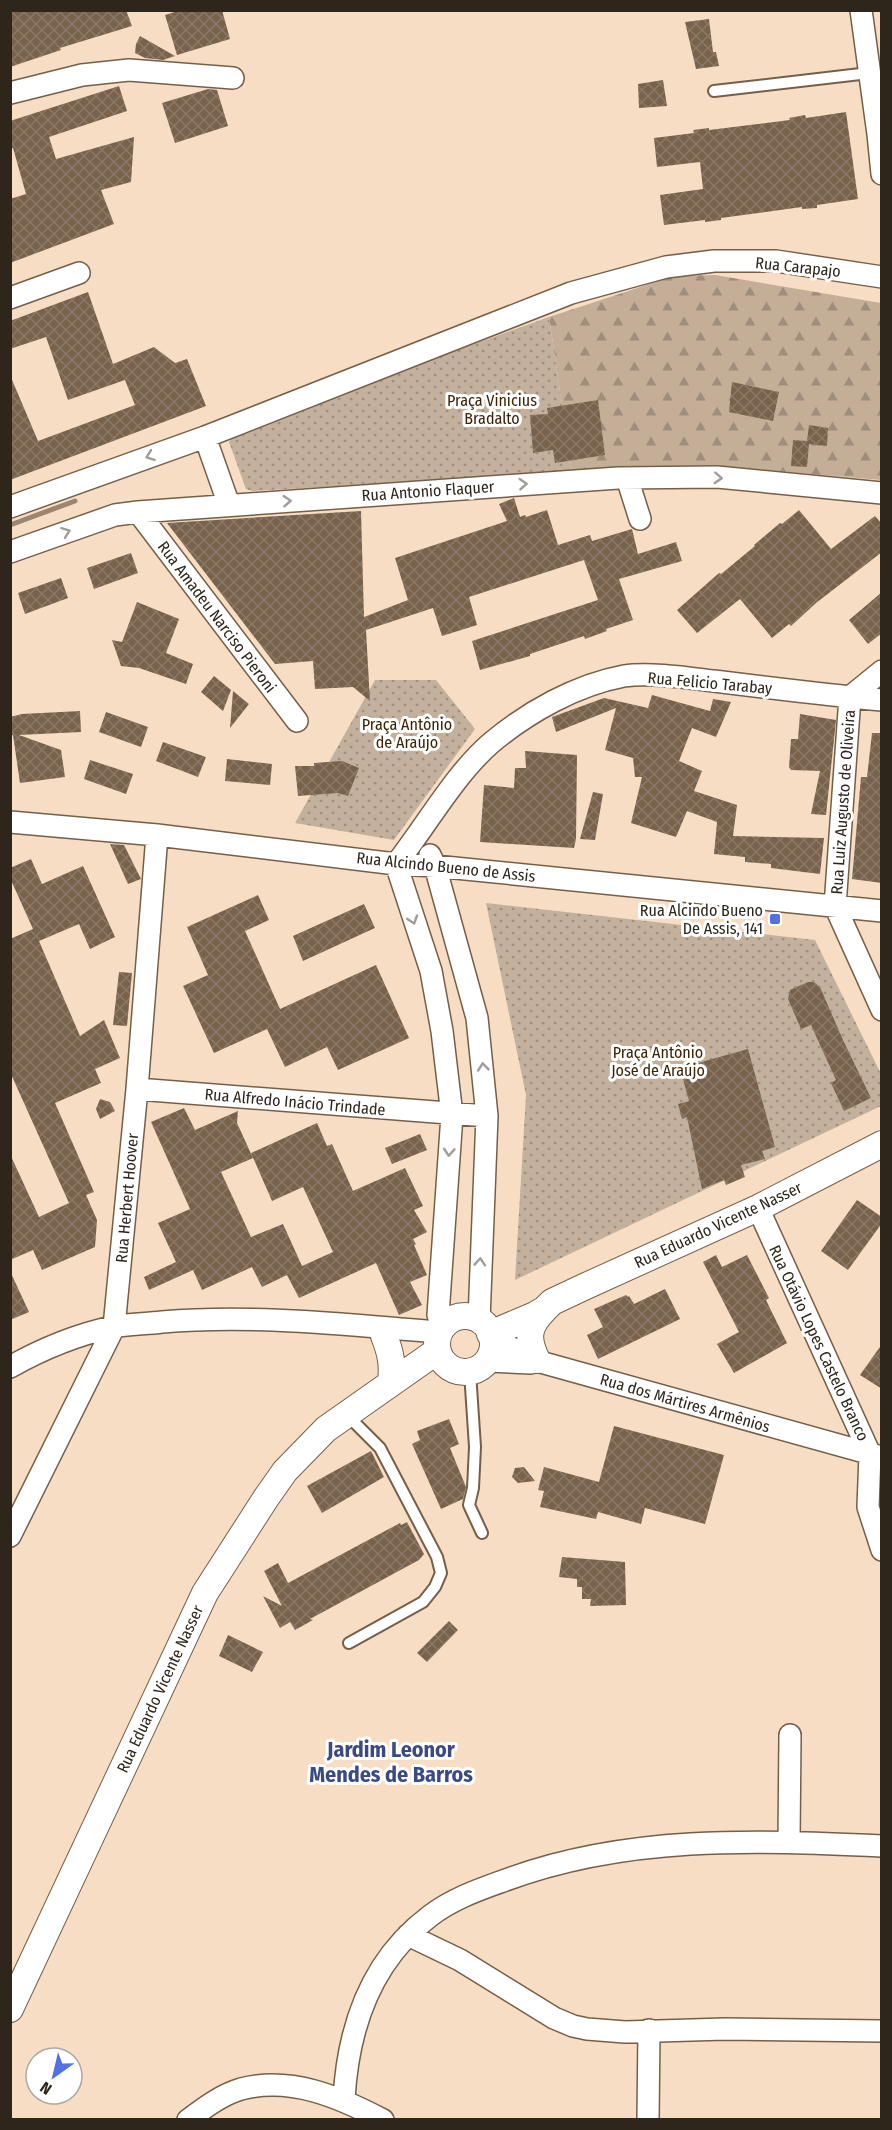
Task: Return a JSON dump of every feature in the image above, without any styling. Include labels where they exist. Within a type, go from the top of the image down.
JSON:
[{"type":"street","points":[[861,10],[880,134],[882,174]]},
{"type":"street","points":[[10,93],[82,75],[129,70],[233,78]]},
{"type":"street","name":"Rua Carapajo","points":[[10,507],[205,437],[572,293],[666,267],[714,261],[776,261],[882,277]]},
{"type":"street","points":[[10,298],[79,273]]},
{"type":"street","points":[[205,437],[229,505]]},
{"type":"street","name":"Rua Antonio Flaquer","points":[[10,552],[115,515],[138,512],[627,478],[717,477],[882,493]]},
{"type":"street","points":[[627,478],[640,519]]},
{"type":"street","name":"Rua Amadeu Narciso Pieroni","points":[[138,512],[297,721]]},
{"type":"street","name":"Rua Luiz Augusto de Oliveira","points":[[882,671],[850,697],[836,906],[882,1010]]},
{"type":"street","name":"Rua Felicio Tarabay","points":[[396,864],[464,771],[491,743],[541,708],[584,688],[625,676],[672,676],[882,700]]},
{"type":"street","name":"Rua Alcindo Bueno de Assis","points":[[10,822],[157,836],[396,864],[882,911]]},
{"type":"street","points":[[419,835],[435,866],[477,1018],[488,1116],[464,1343]]},
{"type":"street","name":"Rua Herbert Hoover","points":[[10,1536],[114,1327],[137,1089],[157,836]]},
{"type":"street","points":[[396,864],[431,971],[442,1031],[452,1115],[438,1315],[464,1343]]},
{"type":"street","name":"Rua Alfredo Inácio Trindade","points":[[137,1089],[488,1116]]},
{"type":"street","name":"Rua Eduardo Vicente Nasser","points":[[10,2008],[205,1593],[285,1471],[319,1435],[391,1383],[464,1343],[549,1306],[758,1208],[882,1144]]},
{"type":"street","name":"Rua Otávio Lopes Castelo Branco","points":[[758,1208],[876,1455],[868,1507],[882,1550]]},
{"type":"street","points":[[541,1362],[533,1352],[530,1335],[535,1319],[549,1306]]},
{"type":"street","points":[[10,1367],[55,1345],[85,1334],[114,1327],[188,1320],[260,1320],[374,1331],[464,1343]]},
{"type":"street","points":[[374,1331],[391,1353],[393,1364],[391,1383]]},
{"type":"street","name":"Rua Eduardo Vicente Nasser","points":[[353,1409],[464,1343]]},
{"type":"street","name":"Rua dos Mártires Armênios","points":[[464,1343],[541,1362],[876,1455]]},
{"type":"street","points":[[789,1841],[790,1735]]},
{"type":"street","points":[[344,2099],[349,2055],[360,2008],[372,1984],[408,1935],[429,1916],[455,1900],[530,1871],[649,1846],[789,1841],[882,1846]]},
{"type":"street","points":[[408,1935],[460,1960],[554,2018],[573,2026],[606,2031],[882,2031]]},
{"type":"street","points":[[648,2120],[649,2030]]},
{"type":"street","points":[[188,2120],[221,2097],[257,2086],[294,2087],[344,2099],[383,2120]]},
{"type":"lane","points":[[714,90],[869,73]]},
{"type":"lane","points":[[464,1343],[475,1447],[470,1505],[482,1533]]},
{"type":"lane","points":[[348,1643],[423,1602],[435,1587],[441,1573],[437,1557],[381,1448],[353,1409]]},
{"type":"green space","points":[[715,275],[881,303],[881,480],[731,467],[572,472],[549,317],[674,276]]},
{"type":"green space","name":"Praça Vinicius Bradalto","points":[[549,317],[572,472],[252,491],[246,489],[229,442],[233,436],[339,393]]},
{"type":"green space","name":"Praça Antônio de Araújo","points":[[375,680],[436,680],[475,729],[394,840],[295,823]]},
{"type":"green space","name":"Praça Antônio José de Araújo","points":[[486,903],[815,940],[881,1074],[881,1106],[515,1280],[526,1095]]},
{"type":"building","points":[[10,10],[126,10],[132,26],[60,48],[61,50],[10,67]]},
{"type":"building","points":[[181,10],[222,10],[230,39],[177,55],[165,15]]},
{"type":"building","points":[[709,19],[713,52],[716,52],[719,66],[696,69],[685,22]]},
{"type":"building","points":[[140,36],[175,56],[163,60],[145,58],[135,53]]},
{"type":"building","points":[[663,80],[667,106],[639,108],[638,84]]},
{"type":"building","points":[[119,86],[127,111],[49,137],[56,159],[134,137],[131,182],[101,190],[114,224],[10,263],[10,199],[26,194],[13,148],[10,149],[10,121]]},
{"type":"building","points":[[208,89],[217,90],[228,126],[175,143],[162,103]]},
{"type":"building","points":[[846,112],[858,199],[817,205],[817,208],[802,209],[802,207],[721,218],[721,220],[664,225],[660,195],[703,189],[700,162],[657,167],[654,138],[694,133],[693,130],[709,128],[709,130],[790,120],[789,118],[805,115],[806,118]]},
{"type":"building","points":[[88,292],[113,364],[154,347],[175,363],[187,359],[206,406],[10,480],[10,375],[38,441],[135,405],[125,380],[68,400],[46,337],[10,349],[10,321]]},
{"type":"building","points":[[732,382],[779,392],[773,421],[729,412]]},
{"type":"building","points":[[598,400],[605,455],[555,463],[553,450],[533,453],[530,415],[548,414],[547,408]]},
{"type":"building","points":[[809,425],[828,428],[827,446],[809,444],[807,467],[791,466],[793,440],[807,441]]},
{"type":"building","points":[[514,498],[520,517],[547,510],[558,545],[590,535],[592,541],[632,529],[638,554],[676,542],[682,561],[619,579],[633,620],[585,639],[584,636],[530,654],[530,656],[480,670],[472,641],[598,600],[584,560],[469,597],[477,625],[442,636],[433,608],[366,630],[370,701],[353,687],[315,689],[313,661],[275,664],[167,523],[361,511],[364,617],[408,600],[395,558],[507,521],[499,504]]},
{"type":"building","points":[[799,510],[831,549],[875,516],[882,524],[882,552],[816,603],[791,626],[789,624],[772,638],[740,599],[697,633],[677,610],[780,523],[782,524]]},
{"type":"building","points":[[131,553],[138,573],[94,589],[87,568]]},
{"type":"building","points":[[61,578],[68,598],[25,614],[18,593]]},
{"type":"building","points":[[882,592],[882,633],[868,644],[849,620]]},
{"type":"building","points":[[137,602],[179,619],[166,653],[193,664],[186,684],[139,668],[121,666],[112,640],[122,642]]},
{"type":"building","points":[[214,676],[231,690],[223,711],[201,692]]},
{"type":"building","points":[[233,691],[249,704],[230,728]]},
{"type":"building","points":[[652,695],[710,711],[713,699],[731,702],[716,737],[692,728],[679,761],[702,771],[694,791],[737,805],[733,836],[824,838],[820,874],[771,868],[771,864],[745,862],[745,857],[714,854],[717,822],[687,811],[676,837],[631,823],[642,777],[635,777],[633,758],[605,750],[616,708],[556,732],[552,717],[604,698],[648,708]]},
{"type":"building","points":[[80,711],[81,732],[19,735],[61,750],[65,777],[20,783],[13,735],[10,736],[10,717],[22,714]]},
{"type":"building","points":[[106,712],[148,727],[141,747],[99,732]]},
{"type":"building","points":[[800,714],[836,720],[826,815],[811,814],[820,771],[791,770],[789,767],[791,739],[798,739]]},
{"type":"building","points":[[872,733],[882,733],[882,883],[852,879],[861,777],[867,777]]},
{"type":"building","points":[[163,742],[206,757],[198,777],[156,761]]},
{"type":"building","points":[[525,751],[577,755],[574,848],[480,842],[484,785],[514,788],[515,768],[526,768]]},
{"type":"building","points":[[227,759],[272,764],[270,785],[225,781]]},
{"type":"building","points":[[90,760],[133,774],[126,794],[84,779]]},
{"type":"building","points":[[342,761],[359,768],[348,796],[338,793],[298,796],[295,766],[314,766],[314,763]]},
{"type":"building","points":[[593,792],[603,794],[595,840],[580,839]]},
{"type":"building","points":[[110,844],[124,845],[141,879],[128,884]]},
{"type":"building","points":[[31,859],[42,884],[83,866],[115,937],[90,949],[79,924],[39,941],[80,1036],[104,1020],[120,1058],[95,1069],[101,1083],[55,1103],[94,1192],[86,1195],[97,1220],[95,1247],[42,1270],[33,1250],[10,1260],[10,1154],[39,1217],[69,1203],[10,1072],[10,939],[33,929],[10,878],[10,868]]},
{"type":"building","points":[[258,895],[269,920],[245,931],[280,1009],[376,965],[409,1038],[338,1070],[327,1047],[285,1067],[267,1029],[214,1053],[183,986],[208,975],[187,927]]},
{"type":"building","points":[[364,904],[375,928],[303,961],[293,936]]},
{"type":"building","points":[[119,972],[132,973],[127,1026],[113,1025]]},
{"type":"building","points":[[808,982],[814,982],[820,987],[871,1098],[844,1111],[831,1083],[836,1080],[811,1025],[801,1029],[788,999],[790,990]]},
{"type":"building","points":[[748,1049],[775,1147],[762,1151],[765,1159],[741,1165],[745,1177],[726,1185],[724,1180],[702,1189],[687,1117],[682,1119],[678,1104],[689,1101],[680,1068]]},
{"type":"building","points":[[100,1099],[110,1102],[115,1111],[100,1119],[96,1109]]},
{"type":"building","points":[[184,1108],[195,1130],[238,1111],[237,1123],[253,1158],[221,1172],[251,1237],[283,1224],[302,1266],[333,1252],[303,1187],[272,1201],[251,1153],[317,1123],[327,1146],[332,1144],[353,1191],[405,1168],[423,1206],[414,1210],[427,1232],[413,1239],[427,1275],[410,1282],[422,1305],[399,1315],[376,1263],[299,1298],[287,1275],[262,1287],[252,1267],[202,1290],[193,1270],[149,1290],[144,1277],[176,1262],[158,1223],[190,1209],[151,1122]]},
{"type":"building","points":[[420,1134],[427,1150],[392,1164],[385,1148]]},
{"type":"building","points":[[857,1200],[882,1217],[882,1223],[848,1270],[821,1251]]},
{"type":"building","points":[[716,1255],[722,1267],[747,1255],[769,1298],[766,1300],[787,1343],[734,1373],[717,1344],[739,1332],[703,1262]]},
{"type":"building","points":[[10,1271],[29,1312],[10,1320]]},
{"type":"building","points":[[665,1289],[680,1319],[598,1359],[587,1335],[603,1327],[594,1309],[626,1295],[634,1304]]},
{"type":"building","points":[[882,1344],[882,1389],[860,1375]]},
{"type":"building","points":[[449,1419],[459,1444],[450,1448],[466,1487],[463,1499],[441,1509],[412,1444],[420,1440],[417,1431]]},
{"type":"building","points":[[614,1426],[724,1455],[705,1524],[645,1508],[641,1524],[598,1512],[596,1519],[540,1507],[544,1491],[538,1490],[544,1467],[599,1482]]},
{"type":"building","points":[[371,1451],[384,1477],[322,1513],[307,1486]]},
{"type":"building","points":[[524,1467],[535,1481],[518,1483],[512,1477],[515,1468]]},
{"type":"building","points":[[407,1522],[424,1554],[419,1560],[310,1619],[313,1620],[295,1630],[290,1622],[280,1628],[263,1596],[282,1606],[264,1571],[278,1563],[288,1583],[400,1523],[401,1525]]},
{"type":"building","points":[[562,1557],[625,1562],[626,1605],[590,1606],[591,1599],[582,1599],[582,1587],[577,1587],[577,1579],[559,1577]]},
{"type":"building","points":[[449,1621],[458,1630],[427,1662],[417,1653]]},
{"type":"building","points":[[228,1635],[263,1652],[252,1672],[219,1656]]},
{"type":"waterway","points":[[10,525],[75,501]]},
{"type":"place","name":"Rua Alcindo Bueno De Assis, 141","points":[[775,919]]},
{"type":"district","name":"Jardim Leonor Mendes de Barros","points":[[391,1762]]}]
